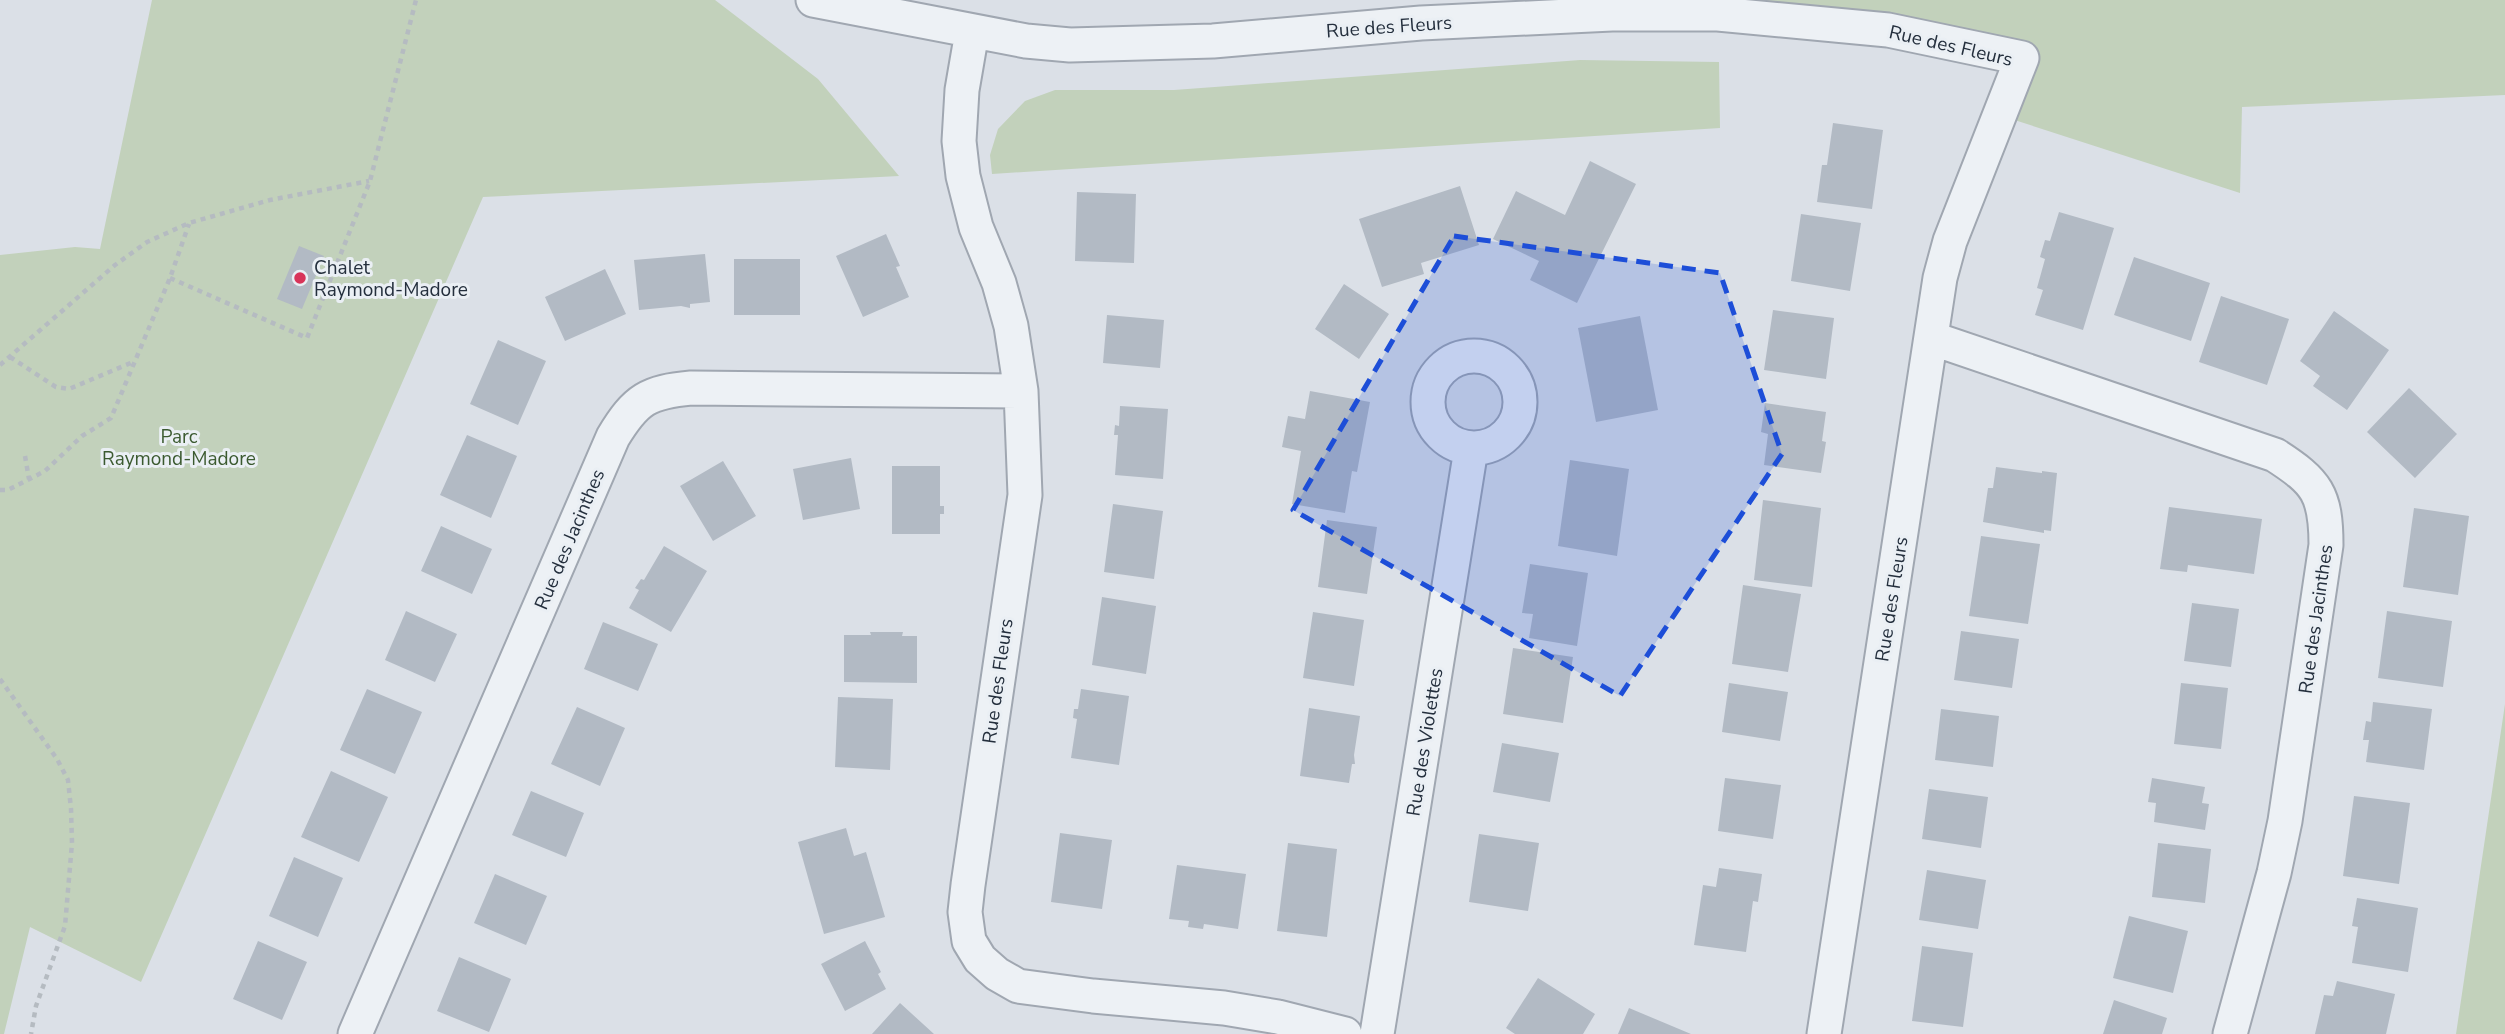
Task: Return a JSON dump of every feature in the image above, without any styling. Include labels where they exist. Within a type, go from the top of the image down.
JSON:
[{"type":"street","name":"Rue des Fleurs","points":[[813,0],[972,32],[1070,45],[1145,44],[1421,23],[1500,10],[1718,14],[1796,20],[1888,30],[2022,58],[1950,241],[1940,278],[1824,1034]]},
{"type":"street","name":"Rue des Fleurs","points":[[972,32],[962,90],[959,141],[963,176],[976,227],[999,283],[1011,326],[1021,391],[1024,495],[968,885],[965,912],[969,941],[980,959],[997,974],[1018,986],[1093,996],[1224,1007],[1345,1034]]},
{"type":"street","name":"Rue des Jacinthes","points":[[1931,338],[2275,455],[2314,483],[2326,520],[2326,545],[2296,753],[2274,873],[2230,1034]]},
{"type":"street","name":"Rue des Jacinthes","points":[[355,1034],[613,437],[639,402],[663,390],[691,388],[1021,391]]},
{"type":"street","name":"Rue des Violettes","points":[[1377,1034],[1471,449]]},
{"type":"path","points":[[170,278],[307,338],[370,181],[415,0]]},
{"type":"path","points":[[0,365],[115,265],[147,242],[189,223],[270,200],[370,181]]},
{"type":"path","points":[[0,490],[8,490],[45,471],[82,436],[111,418],[170,278],[189,223]]},
{"type":"path","points":[[10,357],[56,387],[69,389],[134,361]]},
{"type":"path","points":[[25,456],[29,480]]},
{"type":"path","points":[[0,679],[57,759],[68,780],[71,809],[72,843],[65,926],[36,1006],[31,1034]]},
{"type":"highlighted area","points":[[1454,236],[1720,273],[1782,454],[1620,696],[1293,510]]},
{"type":"green space","name":"Parc Raymond-Madore","points":[[152,0],[715,0],[818,79],[899,176],[483,197],[141,982],[30,927],[4,1034],[0,1034],[0,255],[75,247],[100,249]]},
{"type":"green space","points":[[1717,0],[2505,0],[2505,95],[2242,107],[2240,193],[1999,115],[2021,58]]},
{"type":"green space","points":[[1580,60],[1719,62],[1720,128],[992,174],[990,155],[998,129],[1025,101],[1055,90],[1174,90]]},
{"type":"green space","points":[[2505,704],[2505,1034],[2456,1034]]},
{"type":"building","points":[[1833,123],[1883,130],[1872,209],[1817,202],[1822,165],[1827,165]]},
{"type":"building","points":[[1590,161],[1636,184],[1577,303],[1530,280],[1539,261],[1493,239],[1516,191],[1565,215]]},
{"type":"building","points":[[1460,186],[1479,245],[1421,263],[1424,274],[1382,287],[1359,219]]},
{"type":"building","points":[[1077,192],[1136,194],[1134,263],[1075,261]]},
{"type":"building","points":[[2059,212],[2114,228],[2083,330],[2035,315],[2043,290],[2037,288],[2045,259],[2040,257],[2045,240],[2050,241]]},
{"type":"building","points":[[1801,214],[1861,223],[1850,291],[1791,281]]},
{"type":"building","points":[[886,234],[900,266],[896,267],[909,297],[863,317],[836,256]]},
{"type":"building","name":"Chalet Raymond-Madore","points":[[299,246],[324,256],[302,309],[277,299]]},
{"type":"building","points":[[705,254],[710,302],[690,304],[690,308],[681,306],[639,310],[634,260]]},
{"type":"building","points":[[2134,257],[2210,283],[2191,341],[2114,315]]},
{"type":"building","points":[[734,259],[800,259],[800,315],[734,315]]},
{"type":"building","points":[[605,269],[626,314],[565,341],[545,297]]},
{"type":"building","points":[[1344,284],[1389,314],[1359,359],[1315,329]]},
{"type":"building","points":[[2221,296],[2289,319],[2267,385],[2199,362]]},
{"type":"building","points":[[1773,310],[1834,318],[1826,379],[1764,370]]},
{"type":"building","points":[[2334,311],[2389,350],[2347,410],[2313,386],[2320,376],[2300,361]]},
{"type":"building","points":[[1107,315],[1164,320],[1160,368],[1103,363]]},
{"type":"building","points":[[1640,316],[1658,410],[1596,422],[1578,328]]},
{"type":"building","points":[[498,340],[546,361],[518,425],[470,404]]},
{"type":"building","points":[[2409,388],[2457,434],[2415,478],[2367,432]]},
{"type":"building","points":[[1310,391],[1370,402],[1357,472],[1352,471],[1345,513],[1292,504],[1301,451],[1282,447],[1288,416],[1305,419]]},
{"type":"building","points":[[1765,403],[1826,412],[1822,441],[1826,442],[1821,473],[1764,465],[1768,434],[1761,432]]},
{"type":"building","points":[[1120,406],[1168,409],[1163,479],[1115,475],[1118,435],[1114,435],[1115,425],[1119,426]]},
{"type":"building","points":[[467,435],[517,456],[491,518],[440,495]]},
{"type":"building","points":[[851,458],[860,509],[803,520],[793,469]]},
{"type":"building","points":[[1570,460],[1629,469],[1617,556],[1558,546]]},
{"type":"building","points":[[723,461],[756,516],[713,541],[680,486]]},
{"type":"building","points":[[892,466],[940,466],[940,506],[944,506],[944,514],[940,514],[940,534],[892,534]]},
{"type":"building","points":[[1996,467],[2057,473],[2051,531],[2044,530],[2044,533],[1983,522],[1988,488],[1993,488]]},
{"type":"building","points":[[1763,500],[1821,508],[1812,587],[1754,580]]},
{"type":"building","points":[[1113,504],[1163,511],[1154,579],[1104,572]]},
{"type":"building","points":[[2169,507],[2262,519],[2254,574],[2188,565],[2187,572],[2160,569]]},
{"type":"building","points":[[2414,508],[2469,516],[2458,595],[2403,587]]},
{"type":"building","points":[[1327,520],[1377,527],[1367,594],[1318,587]]},
{"type":"building","points":[[441,526],[492,549],[472,594],[421,571]]},
{"type":"building","points":[[1981,536],[2040,544],[2028,624],[1969,616]]},
{"type":"building","points":[[664,546],[707,571],[671,632],[629,608],[639,590],[635,588],[641,579],[644,580]]},
{"type":"building","points":[[1530,564],[1588,573],[1577,646],[1529,638],[1533,614],[1522,613]]},
{"type":"building","points":[[1743,585],[1801,594],[1788,672],[1732,664]]},
{"type":"building","points":[[1102,597],[1156,606],[1146,674],[1092,665]]},
{"type":"building","points":[[2192,603],[2239,609],[2231,667],[2184,661]]},
{"type":"building","points":[[406,611],[457,634],[435,682],[385,660]]},
{"type":"building","points":[[2387,611],[2452,621],[2443,687],[2378,678]]},
{"type":"building","points":[[1313,612],[1364,620],[1354,686],[1303,678]]},
{"type":"building","points":[[603,622],[658,644],[638,691],[584,669]]},
{"type":"building","points":[[1961,631],[2019,639],[2012,688],[1954,680]]},
{"type":"building","points":[[870,632],[903,632],[902,636],[917,636],[917,683],[844,682],[844,635],[871,635]]},
{"type":"building","points":[[1513,648],[1573,657],[1563,723],[1503,714]]},
{"type":"building","points":[[1729,683],[1788,692],[1780,741],[1722,732]]},
{"type":"building","points":[[2181,683],[2228,688],[2221,749],[2174,744]]},
{"type":"building","points":[[367,689],[422,712],[395,774],[340,750]]},
{"type":"building","points":[[1081,689],[1129,696],[1119,765],[1071,758],[1077,719],[1073,718],[1074,709],[1078,709]]},
{"type":"building","points":[[838,697],[893,699],[890,770],[835,767]]},
{"type":"building","points":[[2373,702],[2432,709],[2424,770],[2366,762],[2369,740],[2363,740],[2366,721],[2371,722]]},
{"type":"building","points":[[577,707],[625,728],[600,786],[551,764]]},
{"type":"building","points":[[1309,708],[1360,716],[1355,764],[1352,764],[1349,783],[1300,776]]},
{"type":"building","points":[[1941,709],[1999,716],[1993,767],[1935,760]]},
{"type":"building","points":[[1502,743],[1559,753],[1550,802],[1493,792]]},
{"type":"building","points":[[331,771],[388,797],[359,862],[301,837]]},
{"type":"building","points":[[1725,778],[1781,785],[1773,839],[1718,831]]},
{"type":"building","points":[[2152,778],[2205,787],[2202,803],[2209,804],[2205,830],[2154,822],[2156,803],[2148,802]]},
{"type":"building","points":[[1929,789],[1988,797],[1981,848],[1922,839]]},
{"type":"building","points":[[531,791],[584,813],[566,857],[512,835]]},
{"type":"building","points":[[2354,796],[2410,803],[2399,884],[2343,876]]},
{"type":"building","points":[[846,828],[854,856],[866,852],[885,917],[824,934],[798,842]]},
{"type":"building","points":[[1060,833],[1112,840],[1102,909],[1051,902]]},
{"type":"building","points":[[1479,834],[1539,843],[1528,911],[1469,902]]},
{"type":"building","points":[[1288,843],[1337,849],[1327,937],[1277,931]]},
{"type":"building","points":[[2158,843],[2211,849],[2205,903],[2152,897]]},
{"type":"building","points":[[294,857],[343,878],[318,937],[269,916]]},
{"type":"building","points":[[1177,865],[1246,874],[1238,929],[1204,924],[1203,929],[1188,927],[1189,921],[1169,919]]},
{"type":"building","points":[[1719,868],[1762,874],[1758,902],[1753,901],[1746,952],[1694,945],[1703,885],[1716,887]]},
{"type":"building","points":[[1927,870],[1986,880],[1978,929],[1919,920]]},
{"type":"building","points":[[495,874],[547,896],[526,945],[474,923]]},
{"type":"building","points":[[2357,898],[2418,908],[2408,972],[2352,963],[2358,927],[2352,926]]},
{"type":"building","points":[[2129,916],[2188,931],[2173,993],[2113,978]]},
{"type":"building","points":[[258,941],[307,962],[282,1020],[233,999]]},
{"type":"building","points":[[865,941],[881,972],[878,974],[886,989],[845,1011],[821,964]]},
{"type":"building","points":[[1922,946],[1973,953],[1963,1027],[1912,1021]]},
{"type":"building","points":[[459,957],[511,979],[489,1032],[437,1011]]},
{"type":"building","points":[[1538,978],[1595,1014],[1583,1034],[1515,1034],[1506,1028]]},
{"type":"building","points":[[2337,981],[2395,994],[2386,1034],[2315,1034],[2324,995],[2333,996]]},
{"type":"building","points":[[2114,1000],[2167,1018],[2162,1034],[2103,1034]]},
{"type":"building","points":[[900,1003],[934,1034],[872,1034]]},
{"type":"building","points":[[1629,1008],[1691,1034],[1618,1034]]},
{"type":"place","name":"Chalet Raymond-Madore","points":[[300,278]]}]
